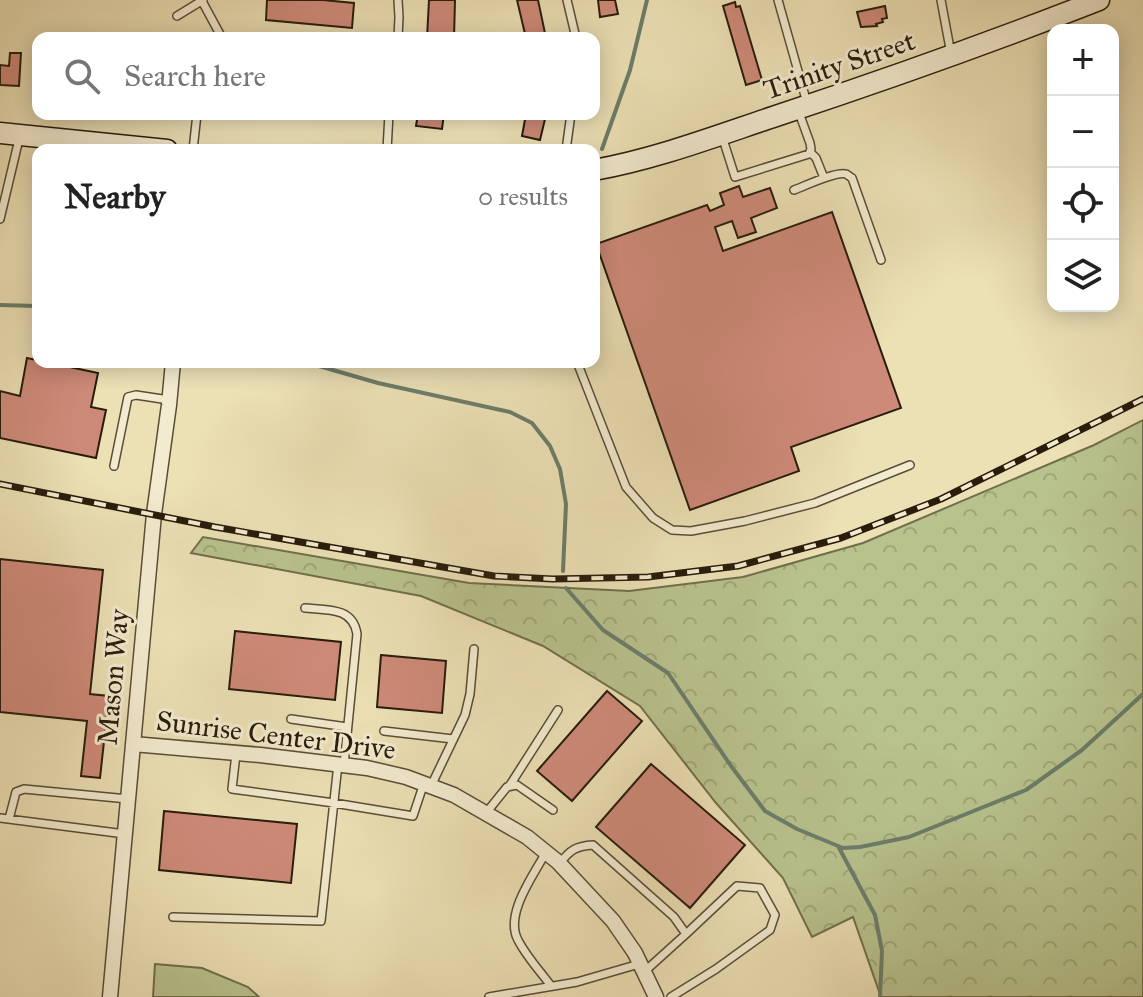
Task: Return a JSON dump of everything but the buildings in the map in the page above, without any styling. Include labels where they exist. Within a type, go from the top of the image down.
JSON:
[{"type":"street","name":"Trinity Street","points":[[600,169],[802,107],[952,56],[1099,0]]},
{"type":"street","points":[[10,134],[108,144]]},
{"type":"street","name":"Mason Way","points":[[110,997],[154,514],[172,368]]},
{"type":"street","name":"Sunrise Center Drive","points":[[133,744],[341,764],[406,777],[454,795],[527,837],[560,863],[613,921],[656,997]]},
{"type":"lane","points":[[177,16],[202,0],[219,32]]},
{"type":"lane","points":[[398,0],[398,32]]},
{"type":"lane","points":[[567,0],[575,32]]},
{"type":"lane","points":[[778,0],[810,152],[816,158],[824,178]]},
{"type":"lane","points":[[941,0],[952,56]]},
{"type":"lane","points":[[194,144],[196,120]]},
{"type":"lane","points":[[387,144],[389,120]]},
{"type":"lane","points":[[567,144],[570,120]]},
{"type":"lane","points":[[0,219],[10,134]]},
{"type":"lane","points":[[721,134],[735,177],[810,152]]},
{"type":"lane","points":[[794,190],[844,173],[852,178],[881,260]]},
{"type":"lane","points":[[579,368],[626,487],[653,518],[672,530],[691,531],[745,521],[815,503],[910,465]]},
{"type":"lane","points":[[114,466],[128,397],[136,395],[169,400]]},
{"type":"lane","points":[[173,917],[321,921],[357,634],[355,625],[341,612],[305,608]]},
{"type":"lane","points":[[237,753],[232,789],[413,816],[465,715],[474,649]]},
{"type":"lane","points":[[486,813],[510,785],[558,710]]},
{"type":"lane","points":[[291,719],[347,727]]},
{"type":"lane","points":[[384,731],[453,739]]},
{"type":"lane","points":[[510,785],[517,785],[553,810]]},
{"type":"lane","points":[[125,834],[4,819],[16,792],[24,789],[128,799]]},
{"type":"lane","points":[[560,863],[579,846],[593,845],[674,917],[686,934]]},
{"type":"lane","points":[[546,852],[522,895],[513,925],[517,939],[551,986]]},
{"type":"lane","points":[[489,997],[642,968],[686,934],[737,886],[760,888],[775,915],[770,930],[671,997]]},
{"type":"green space","points":[[1143,420],[1143,997],[881,997],[853,917],[812,937],[783,878],[716,803],[640,706],[543,646],[421,596],[191,553],[203,537],[469,583],[629,591],[743,577],[863,543],[1094,445]]},
{"type":"green space","points":[[155,964],[202,968],[248,987],[259,997],[153,997]]},
{"type":"waterway","points":[[602,149],[630,70],[647,0]]},
{"type":"waterway","points":[[0,305],[32,306]]},
{"type":"waterway","points":[[326,368],[378,383],[510,412],[532,423],[550,446],[560,469],[566,504],[563,571]]},
{"type":"waterway","points":[[566,588],[603,630],[668,673],[765,811],[797,829],[843,848],[909,837],[1026,790],[1082,750],[1143,694]]},
{"type":"waterway","points":[[838,846],[875,915],[882,951],[880,997]]},
{"type":"railway","points":[[0,484],[215,527],[494,576],[553,579],[648,577],[738,566],[841,538],[941,499],[1143,399]]}]
